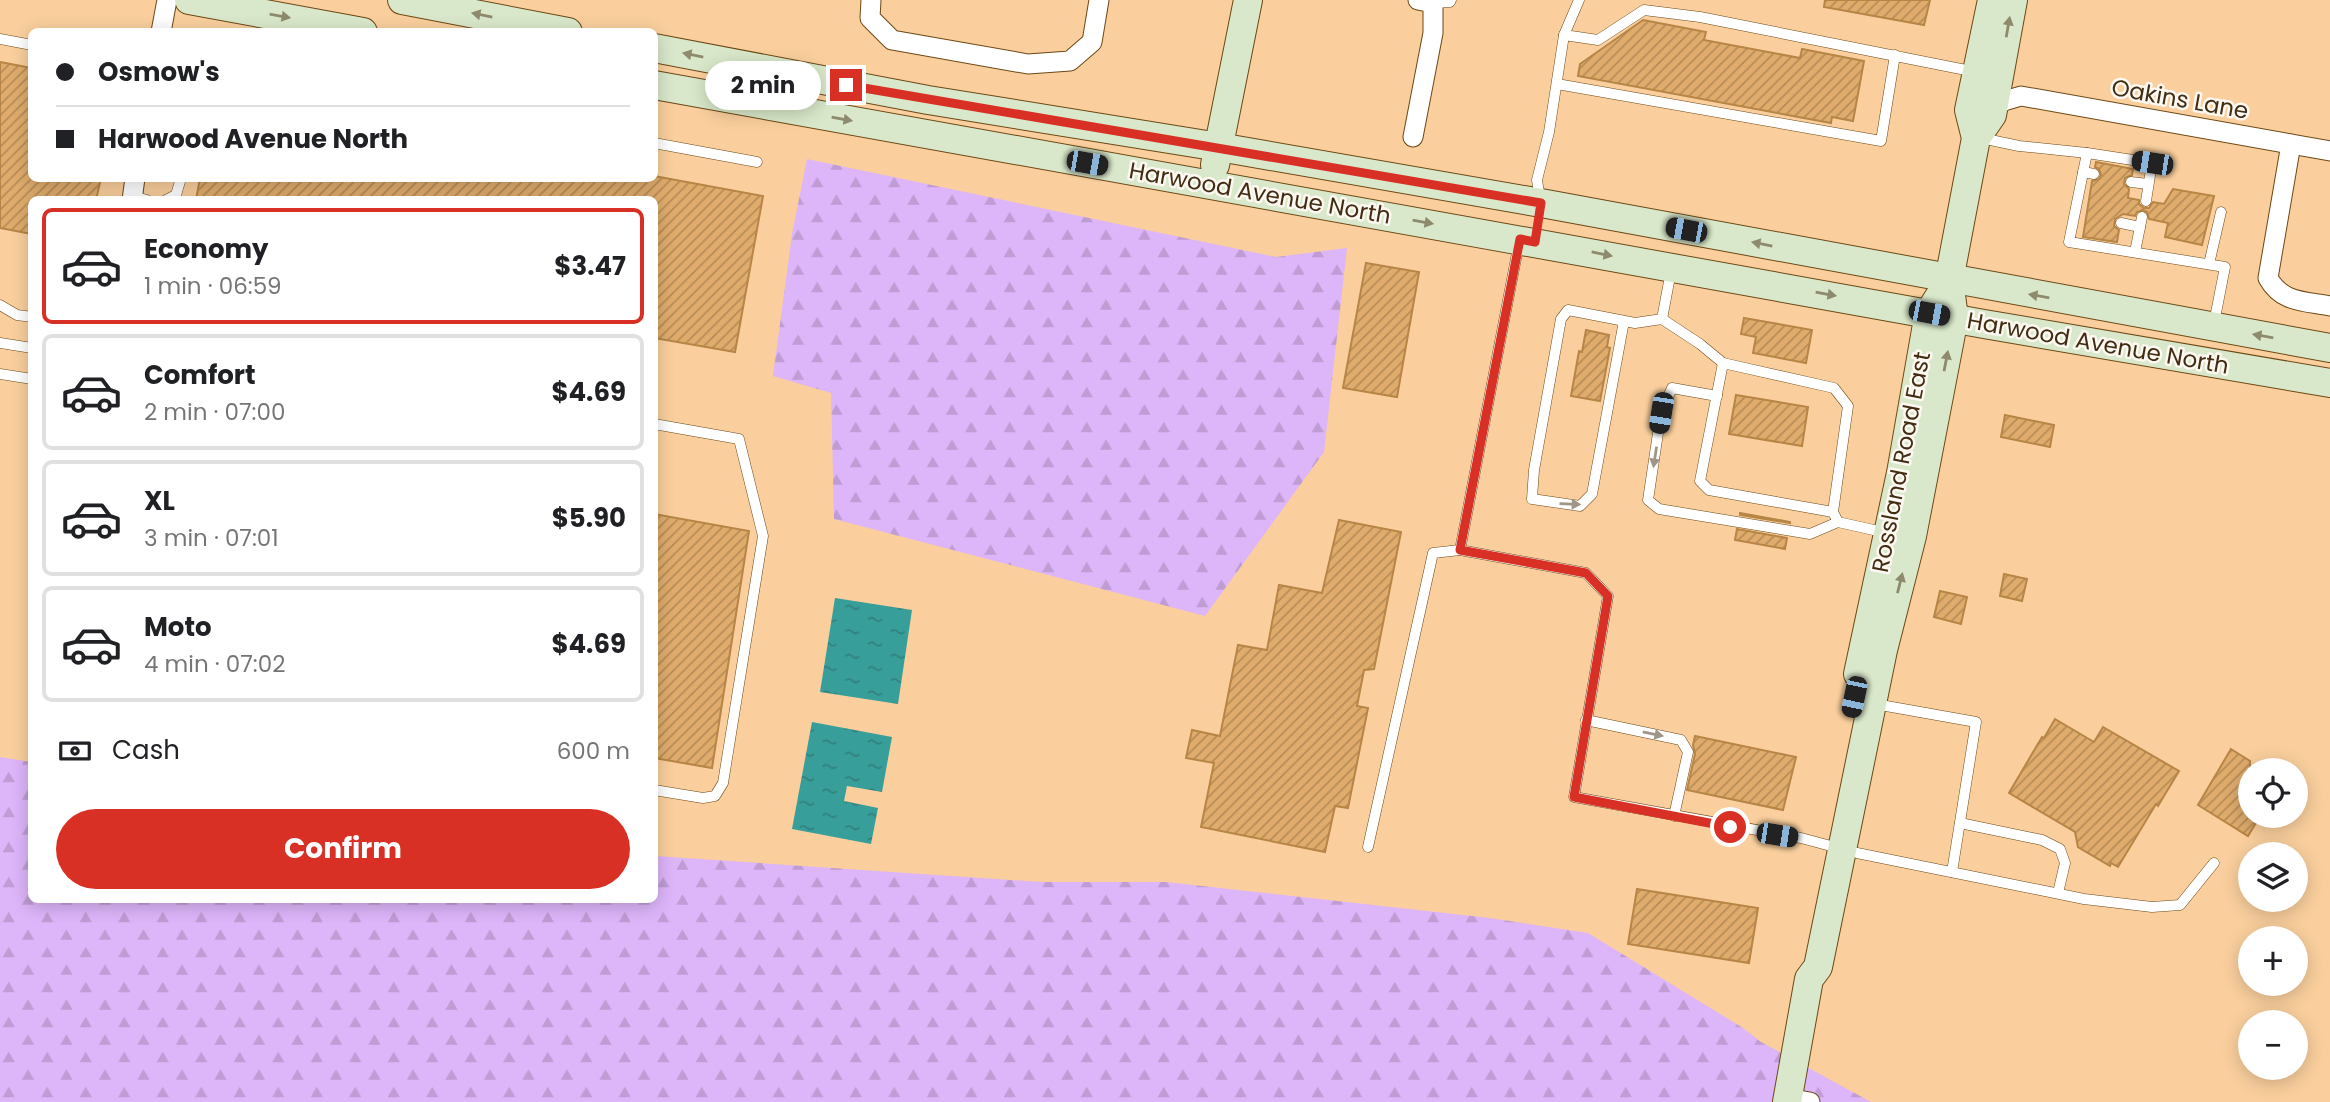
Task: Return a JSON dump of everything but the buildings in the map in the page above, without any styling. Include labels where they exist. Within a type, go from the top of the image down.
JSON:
[{"type":"main road","points":[[189,0],[341,28]]},
{"type":"main road","points":[[402,0],[547,28]]},
{"type":"main road","points":[[1211,185],[1248,0]]},
{"type":"main road","points":[[1976,138],[1992,115],[1994,107],[1988,72],[1992,0]]},
{"type":"main road","points":[[1950,280],[1976,138],[1969,110],[1988,72],[2013,0]]},
{"type":"main road","name":"Harwood Avenue North","points":[[658,49],[928,100],[1219,147],[1524,191],[1950,280],[2330,348]]},
{"type":"main road","name":"Harwood Avenue North","points":[[658,86],[2330,383]]},
{"type":"main road","points":[[1524,191],[1527,241]]},
{"type":"main road","name":"Rossland Road East","points":[[1795,1101],[1809,979],[1818,967],[1832,847],[1887,533],[1950,280]]},
{"type":"main road","name":"Rossland Road East","points":[[1832,847],[1872,704],[1912,536],[1942,315]]},
{"type":"street","points":[[162,28],[167,0]]},
{"type":"street","points":[[871,0],[870,18],[892,40],[1028,64],[1070,61],[1092,42],[1099,0]]},
{"type":"street","points":[[1413,137],[1433,33],[1434,1]]},
{"type":"street","points":[[1988,72],[2021,96]]},
{"type":"street","points":[[1994,107],[2004,100],[2021,96]]},
{"type":"street","name":"Oakins Lane","points":[[2021,96],[2330,151]]},
{"type":"street","points":[[2291,144],[2268,278],[2285,298],[2330,306]]},
{"type":"lane","points":[[1524,191],[1549,132],[1564,35],[1580,0]]},
{"type":"lane","points":[[1564,35],[1598,40],[1644,10],[1988,72]]},
{"type":"lane","points":[[0,39],[28,44]]},
{"type":"lane","points":[[1557,84],[1881,141],[1895,55]]},
{"type":"lane","points":[[1976,138],[2152,163],[2146,201]]},
{"type":"lane","points":[[658,144],[757,162]]},
{"type":"lane","points":[[2087,153],[2088,173],[2069,242],[2225,267],[2213,327]]},
{"type":"lane","points":[[2131,181],[2148,184]]},
{"type":"lane","points":[[2209,264],[2221,212]]},
{"type":"lane","points":[[2075,214],[2086,216]]},
{"type":"lane","points":[[2121,223],[2141,222],[2135,252]]},
{"type":"lane","points":[[1460,550],[1527,241]]},
{"type":"lane","points":[[1662,319],[1671,267]]},
{"type":"lane","points":[[0,305],[28,316]]},
{"type":"lane","points":[[1624,321],[1592,494],[1580,506],[1532,499],[1534,470],[1560,319],[1568,310],[1635,323],[1662,319],[1723,363],[1834,388],[1848,406],[1835,517],[1810,534],[1659,509],[1648,500],[1661,413],[1672,388],[1717,396]]},
{"type":"lane","points":[[0,343],[28,347]]},
{"type":"lane","points":[[1723,363],[1700,481],[1709,490],[1835,517],[1887,533]]},
{"type":"lane","points":[[0,374],[28,378]]},
{"type":"lane","points":[[658,425],[739,439],[763,536],[723,783],[715,796],[703,798],[658,791]]},
{"type":"lane","points":[[1368,848],[1433,553],[1460,550],[1586,573],[1608,596],[1574,797],[1801,838],[1832,847],[2058,893],[2152,907],[2180,905],[2214,863]]},
{"type":"lane","points":[[1872,704],[1976,722],[1952,872]]},
{"type":"lane","points":[[1586,720],[1681,740],[1684,743],[1688,752],[1674,816]]},
{"type":"lane","points":[[1960,823],[2042,840],[2060,849],[2065,863],[2058,893]]},
{"type":"green space","points":[[807,159],[1276,257],[1347,248],[1324,452],[1205,616],[834,519],[831,393],[773,376],[792,234]]},
{"type":"green space","points":[[0,757],[28,762],[28,903],[658,903],[658,856],[1042,882],[1166,882],[1490,918],[1588,933],[1743,1028],[1761,1042],[1871,1102],[0,1102]]},
{"type":"water","points":[[835,598],[912,610],[898,704],[820,692]]},
{"type":"water","points":[[812,722],[892,737],[882,792],[847,786],[844,801],[878,808],[871,844],[792,829]]},
{"type":"route","points":[[846,85],[1541,203],[1535,242],[1520,239],[1460,550],[1586,573],[1608,596],[1574,797],[1730,827]]}]
